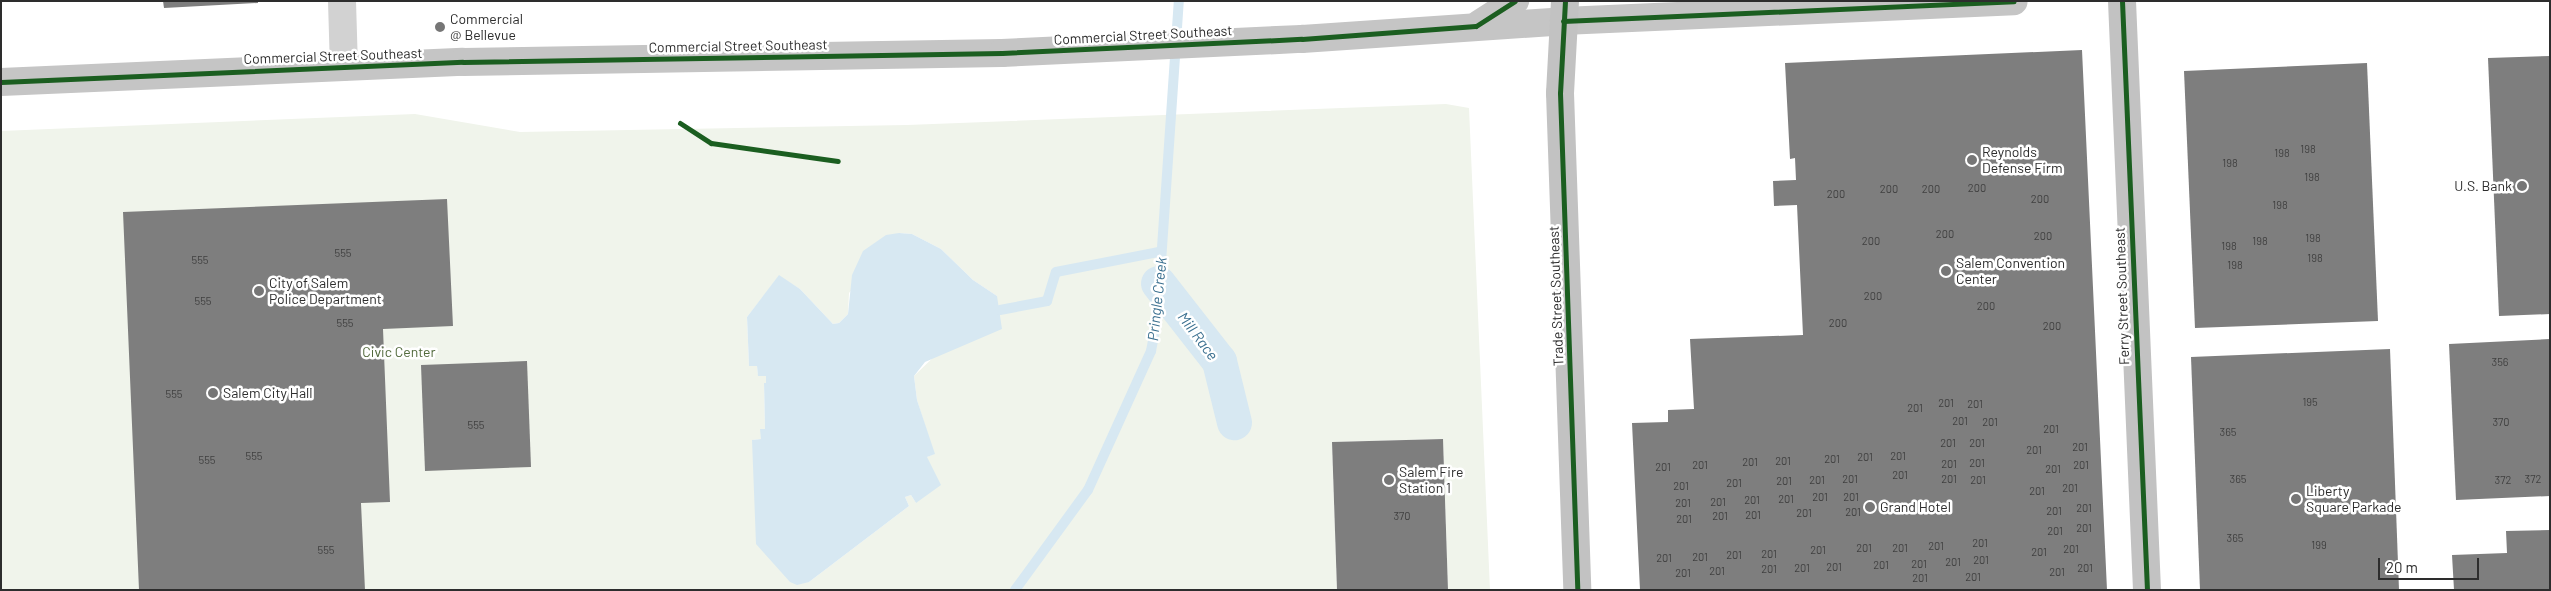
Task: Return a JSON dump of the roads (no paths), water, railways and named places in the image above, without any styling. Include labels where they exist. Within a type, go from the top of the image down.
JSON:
[{"type":"highway","name":"Ferry Street Southeast","points":[[2122,1],[2147,590]]},
{"type":"highway","name":"Trade Street Southeast","points":[[1564,11],[1560,93],[1577,590]]},
{"type":"main road","points":[[1476,26],[1515,1]]},
{"type":"main road","name":"Commercial Street Southeast","points":[[1,82],[344,67],[1002,52],[1302,39],[1476,26],[1564,11],[2014,1]]},
{"type":"street","points":[[342,1],[344,67]]},
{"type":"waterway","name":"Pringle Creek","points":[[1015,590],[1088,490],[1151,351],[1157,321],[1179,1]]},
{"type":"waterway","points":[[1000,310],[1047,301],[1056,272],[1159,252]]},
{"type":"waterway","name":"Mill Race","points":[[1158,283],[1219,361],[1234,422]]},
{"type":"place","name":"Commercial @ Bellevue","points":[[440,27]]},
{"type":"place","name":"Reynolds Defense Firm","points":[[1972,160]]},
{"type":"place","name":"U.S. Bank","points":[[2522,186]]},
{"type":"place","name":"Salem Convention Center","points":[[1946,271]]},
{"type":"place","name":"City of Salem Police Department","points":[[259,291]]},
{"type":"place","name":"Salem City Hall","points":[[213,393]]},
{"type":"place","name":"Salem Fire Station 1","points":[[1389,480]]},
{"type":"place","name":"Liberty Square Parkade","points":[[2296,499]]},
{"type":"place","name":"Grand Hotel","points":[[1870,507]]},
{"type":"park label","name":"Civic Center","points":[[399,352]]}]
